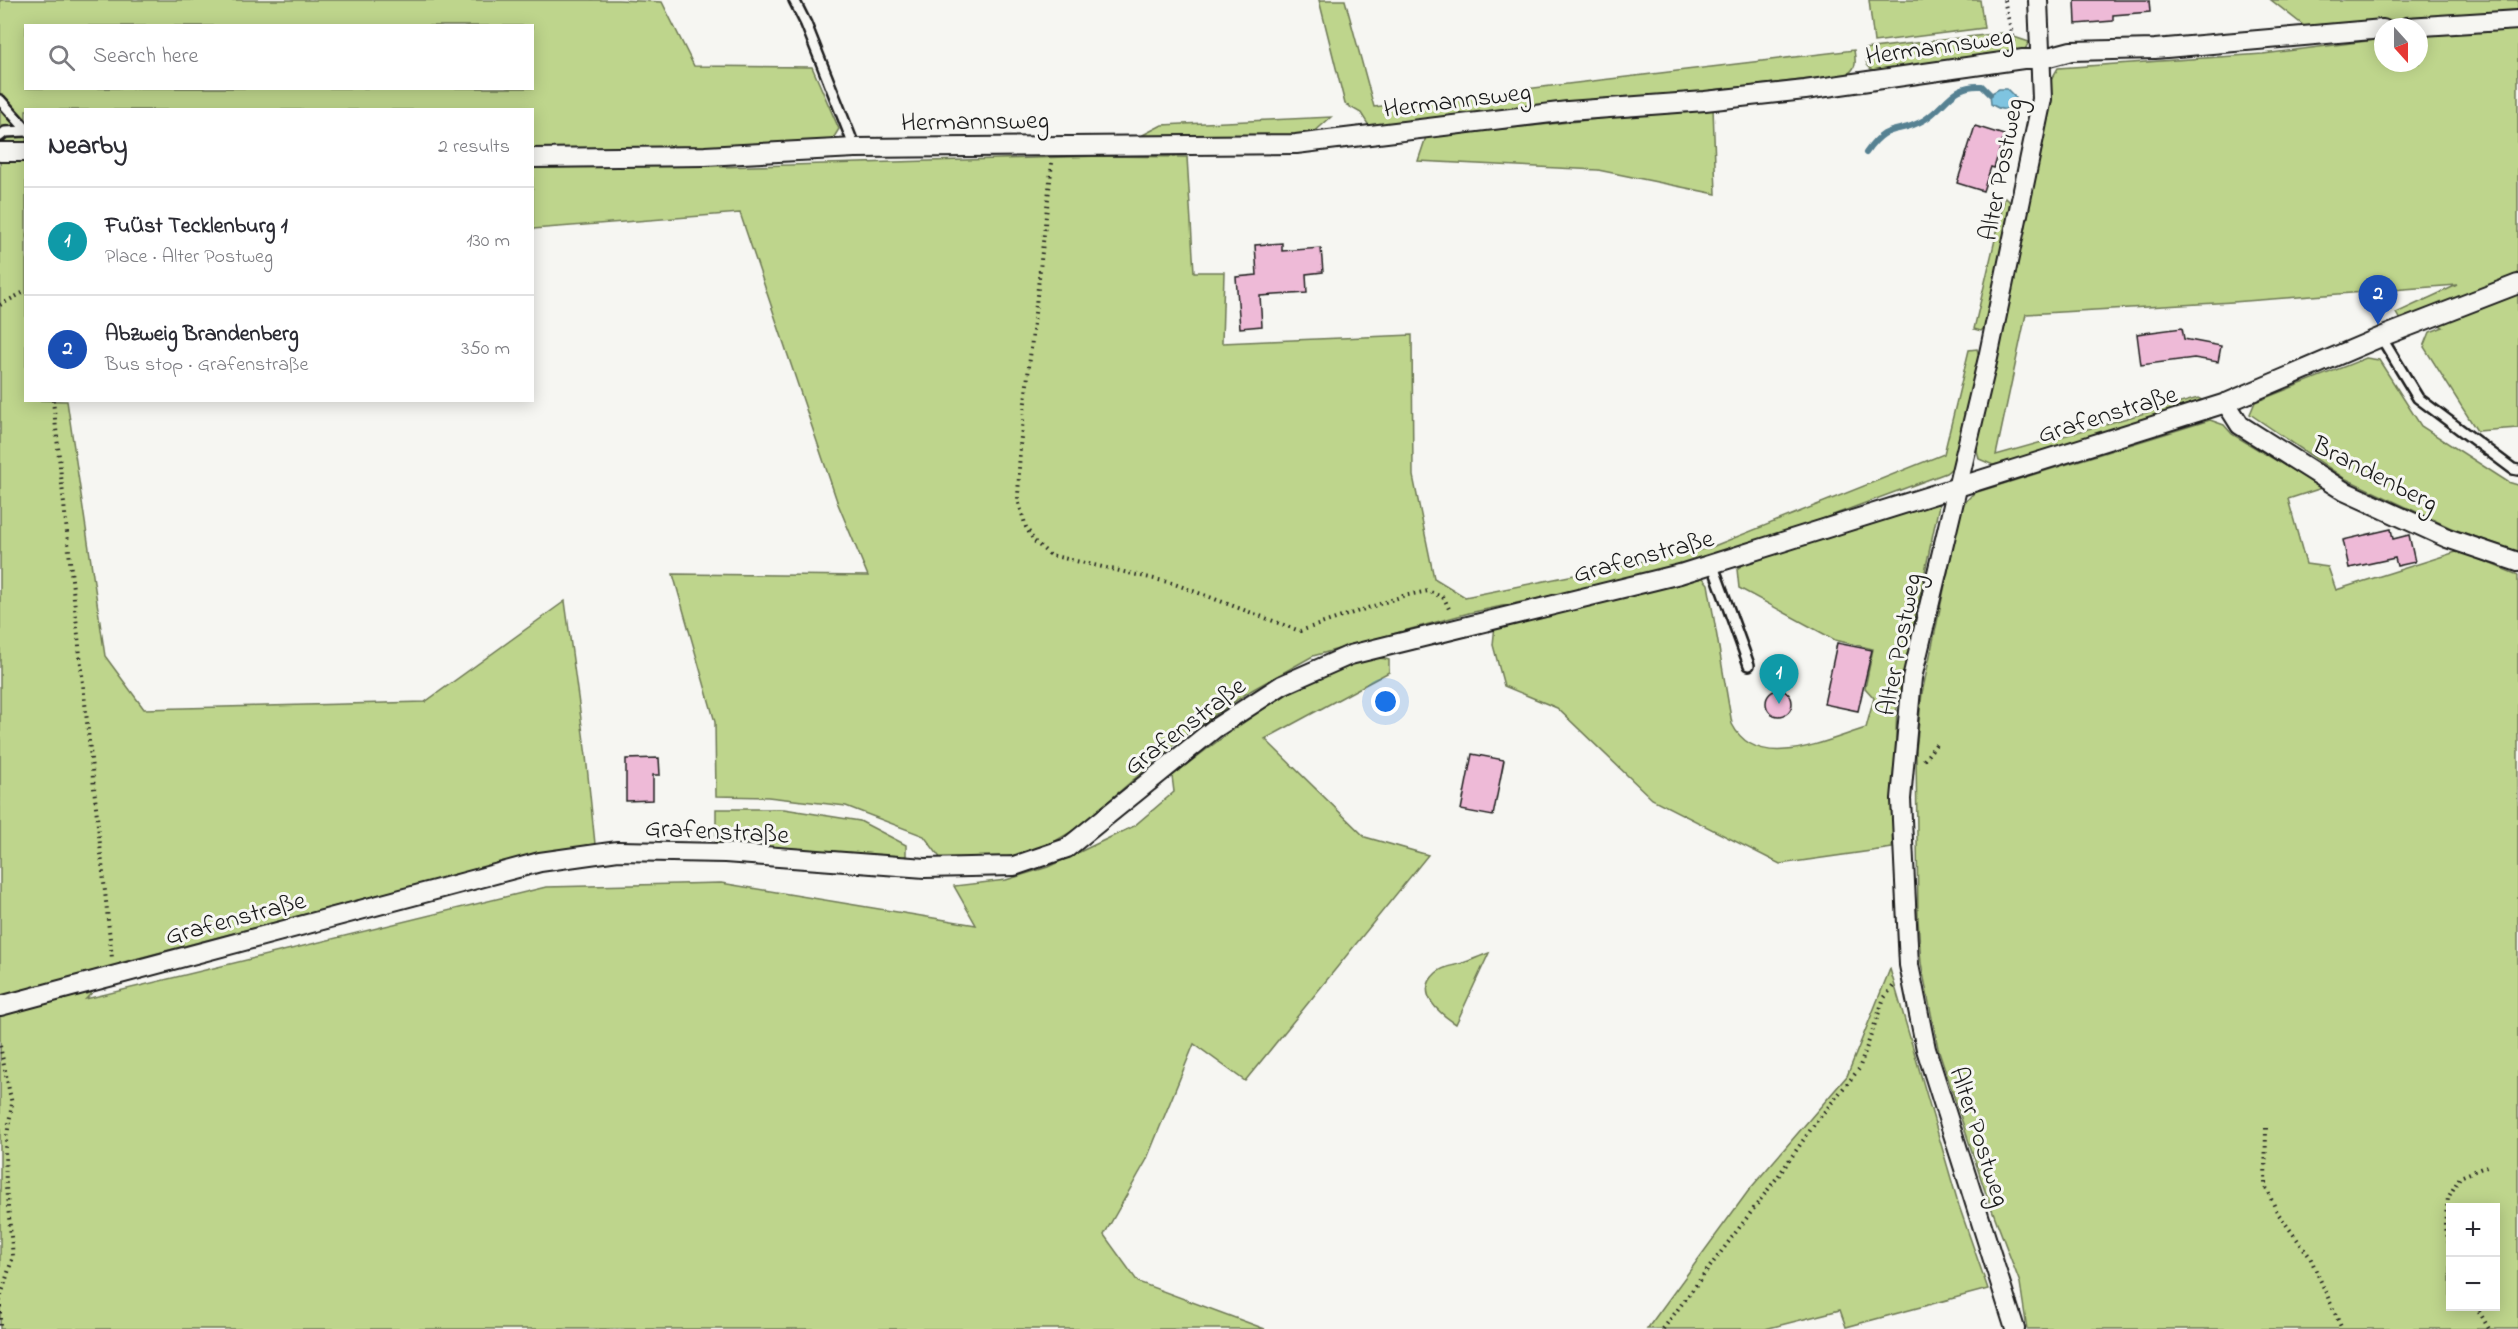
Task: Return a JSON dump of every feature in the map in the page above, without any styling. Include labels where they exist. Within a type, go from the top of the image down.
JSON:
[{"type":"street","name":"Alter Postweg","points":[[2015,1329],[1926,1049],[1909,965],[1900,799],[1912,678],[1988,358],[2042,99],[2032,59],[2038,0]]},
{"type":"street","points":[[2428,26],[2518,20]]},
{"type":"street","name":"Hermannsweg","points":[[534,158],[705,156],[855,148],[1296,144],[1568,111],[1705,101],[1794,91],[2032,59],[2071,51],[2155,50],[2374,29]]},
{"type":"street","points":[[0,152],[24,152]]},
{"type":"street","name":"Grafenstraße","points":[[0,1006],[540,862],[618,851],[725,854],[925,868],[1014,866],[1068,848],[1214,729],[1282,685],[1350,655],[1680,574],[2226,403],[2518,284]]},
{"type":"street","name":"Brandenberg","points":[[2226,403],[2240,425],[2344,491],[2447,538],[2518,562]]},
{"type":"lane","points":[[794,0],[806,24],[855,148]]},
{"type":"lane","points":[[0,100],[24,128]]},
{"type":"lane","points":[[0,136],[5,132],[24,130]]},
{"type":"lane","points":[[2381,338],[2418,398],[2452,425],[2518,470]]},
{"type":"lane","points":[[1712,563],[1749,665]]},
{"type":"path","points":[[2004,0],[2014,43],[2032,59]]},
{"type":"path","points":[[1053,158],[1020,446],[1018,500],[1026,527],[1034,542],[1050,555],[1172,583],[1300,631],[1403,596],[1428,591],[1444,598],[1455,629]]},
{"type":"path","points":[[0,305],[24,292]]},
{"type":"path","points":[[52,402],[114,976]]},
{"type":"path","points":[[1663,1329],[1816,1122],[1859,1070],[1884,998],[1909,965]]},
{"type":"path","points":[[0,1046],[12,1104],[5,1148],[6,1187],[13,1256],[0,1299],[0,1329]]},
{"type":"path","points":[[2266,1128],[2265,1185],[2277,1212],[2310,1257],[2342,1329]]},
{"type":"path","points":[[2447,1203],[2460,1177],[2487,1166]]},
{"type":"path","points":[[2479,1311],[2489,1329]]},
{"type":"green space","points":[[0,0],[618,0],[662,2],[694,66],[812,67],[839,129],[831,142],[712,148],[721,167],[1101,156],[1187,157],[1194,272],[1224,272],[1222,343],[1412,335],[1413,476],[1434,578],[1465,597],[1709,548],[1944,454],[1969,350],[1977,349],[1980,360],[1958,463],[1946,473],[1736,551],[1634,578],[1469,613],[1313,656],[1252,690],[1189,732],[1076,829],[1040,850],[996,859],[944,863],[924,836],[846,806],[768,797],[716,796],[715,722],[673,574],[868,576],[838,504],[740,213],[534,229],[534,108],[24,108],[24,402],[67,402],[105,656],[144,709],[425,702],[565,601],[586,756],[595,844],[530,855],[120,963],[86,999],[546,887],[721,883],[976,925],[954,886],[1006,880],[1048,867],[1134,826],[1174,792],[1172,776],[1277,700],[1341,667],[1368,659],[1389,660],[1389,672],[1265,739],[1365,837],[1428,855],[1245,1081],[1194,1044],[1146,1161],[1104,1235],[1138,1282],[1265,1329],[0,1329]]},
{"type":"green space","points":[[1319,0],[1345,0],[1374,107],[1854,50],[1855,62],[1852,70],[1846,75],[1371,129],[1361,113],[1345,104]]},
{"type":"green space","points":[[1869,0],[1980,0],[1984,28],[1874,42]]},
{"type":"green space","points":[[2271,0],[2518,0],[2518,274],[2400,320],[2396,313],[2457,285],[2233,302],[2026,314],[1996,455],[2198,398],[2204,401],[2031,456],[1993,465],[1979,459],[1976,445],[2048,85],[2058,68],[2263,54],[2374,40],[2374,72],[2428,72],[2428,33],[2497,23],[2443,15],[2374,18],[2374,22],[2308,29]]},
{"type":"green space","points":[[2002,33],[2029,42],[2024,51],[2009,55],[1873,71],[1867,65],[1864,49]]},
{"type":"green space","points":[[1713,107],[1716,194],[1598,170],[1418,161],[1426,137]]},
{"type":"green space","points":[[1331,117],[1311,135],[1135,139],[1162,125]]},
{"type":"green space","points":[[2005,197],[2010,202],[1986,326],[1981,331],[1974,329]]},
{"type":"green space","points":[[2518,291],[2518,428],[2477,431],[2424,347],[2430,332],[2443,327],[2436,323]]},
{"type":"green space","points":[[2366,358],[2379,360],[2421,426],[2508,482],[2518,485],[2518,552],[2451,528],[2344,478],[2250,414],[2255,402]]},
{"type":"green space","points":[[2210,420],[2224,425],[2232,434],[2322,488],[2288,499],[2306,564],[2328,567],[2336,590],[2459,551],[2518,575],[2518,1329],[2027,1329],[2020,1283],[1985,1191],[1938,1048],[1921,963],[1918,919],[1916,751],[1922,693],[1962,505],[1974,493]]},
{"type":"green space","points":[[1934,502],[1939,505],[1897,704],[1892,848],[1780,864],[1652,799],[1557,708],[1504,686],[1493,645],[1495,625],[1703,578],[1708,584],[1732,724],[1743,739],[1758,747],[1775,750],[1793,749],[1866,728],[1874,698],[1865,688],[1873,649],[1835,640],[1739,588],[1737,569],[1744,564],[1886,514]]},
{"type":"green space","points":[[716,809],[784,809],[860,821],[906,845],[906,856],[892,860],[716,845]]},
{"type":"green space","points":[[1489,953],[1456,1024],[1431,1002],[1427,988],[1430,980],[1442,969]]},
{"type":"green space","points":[[1890,969],[1959,1206],[1988,1289],[1846,1327],[1840,1310],[1765,1329],[1647,1329],[1749,1190],[1847,1076]]},
{"type":"water","points":[[1999,89],[2007,89],[2016,98],[2015,103],[2009,108],[1998,108],[1991,104],[1990,94]]},
{"type":"building","points":[[2075,0],[2149,0],[2150,12],[2113,15],[2113,21],[2076,24]]},
{"type":"building","points":[[1975,126],[2004,135],[1994,168],[1991,167],[1983,191],[1957,183]]},
{"type":"building","points":[[1282,243],[1282,251],[1321,248],[1323,272],[1306,274],[1307,293],[1260,296],[1262,326],[1240,328],[1236,277],[1257,275],[1255,245]]},
{"type":"building","points":[[2182,328],[2184,339],[2221,346],[2218,362],[2194,358],[2141,365],[2137,334]]},
{"type":"building","points":[[2391,529],[2393,539],[2409,535],[2415,562],[2397,566],[2395,558],[2349,568],[2343,540]]},
{"type":"building","points":[[1837,643],[1872,650],[1858,711],[1824,704]]},
{"type":"building","points":[[1779,690],[1788,694],[1792,703],[1788,712],[1779,716],[1770,712],[1766,703],[1770,694]]},
{"type":"building","points":[[1472,754],[1504,760],[1493,816],[1461,810]]},
{"type":"building","points":[[659,758],[660,775],[653,775],[653,800],[626,801],[626,759]]},
{"type":"waterway","points":[[1866,153],[1881,136],[1924,120],[1963,88],[1982,86],[1990,94]]},
{"type":"place","name":"Abzweig Brandenberg","points":[[2378,325]]},
{"type":"place","name":"FuÜst Tecklenburg 1","points":[[1779,704]]}]
